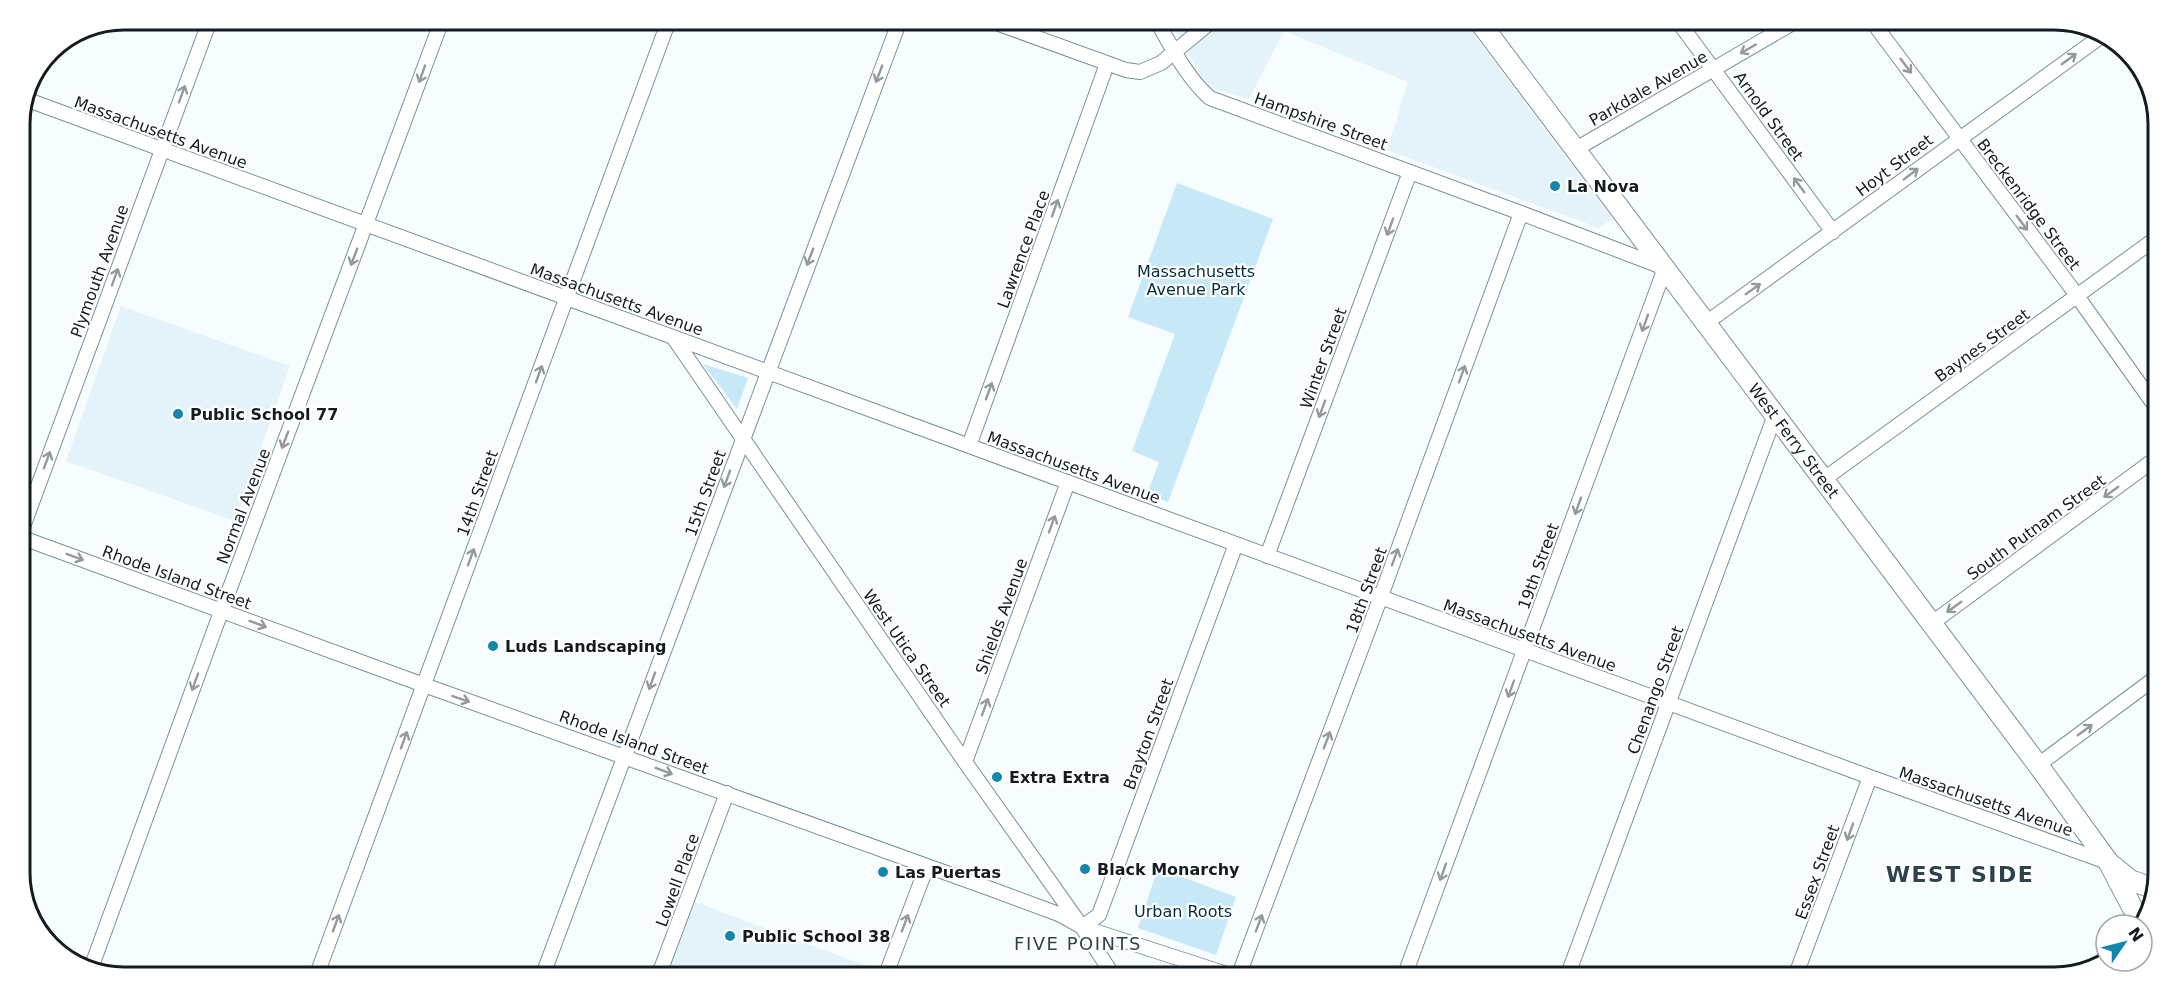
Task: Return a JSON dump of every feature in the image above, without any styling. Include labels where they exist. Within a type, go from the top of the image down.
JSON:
[{"type":"street","name":"Plymouth Avenue","points":[[30,509],[206,30]]},
{"type":"street","name":"Normal Avenue","points":[[93,962],[438,30]]},
{"type":"street","name":"14th Street","points":[[320,967],[665,30]]},
{"type":"street","name":"15th Street","points":[[546,967],[896,30]]},
{"type":"street","points":[[1015,30],[1107,64],[1140,72],[1161,63],[1201,30]]},
{"type":"street","name":"Hampshire Street","points":[[1162,30],[1198,88],[1210,98],[1665,268]]},
{"type":"street","name":"West Ferry Street","points":[[1486,30],[1932,623],[2109,863],[2124,876],[2147,886]]},
{"type":"street","name":"Arnold Street","points":[[1684,30],[1833,232]]},
{"type":"street","name":"Parkdale Avenue","points":[[1576,149],[1781,30]]},
{"type":"street","name":"Breckenridge Street","points":[[1878,30],[2077,296],[2148,396]]},
{"type":"street","name":"Hoyt Street","points":[[1706,323],[2096,40]]},
{"type":"street","name":"Lawrence Place","points":[[969,446],[1107,64]]},
{"type":"street","name":"Massachusetts Avenue","points":[[33,102],[1525,651],[2109,863]]},
{"type":"street","name":"Winter Street","points":[[1267,556],[1410,172]]},
{"type":"street","name":"18th Street","points":[[1241,967],[1381,598],[1521,213]]},
{"type":"street","name":"Baynes Street","points":[[1824,479],[2148,244]]},
{"type":"street","name":"19th Street","points":[[1408,967],[1665,268]]},
{"type":"street","name":"West Utica Street","points":[[673,337],[965,762],[1082,927],[1107,967]]},
{"type":"street","name":"Chenango Street","points":[[1571,967],[1775,415]]},
{"type":"street","name":"South Putnam Street","points":[[1932,623],[2148,464]]},
{"type":"street","name":"Shields Avenue","points":[[965,762],[1068,482]]},
{"type":"street","name":"Rhode Island Street","points":[[30,540],[424,686],[625,756],[1061,915],[1082,927],[1204,967]]},
{"type":"street","name":"Brayton Street","points":[[1082,927],[1099,915],[1236,544]]},
{"type":"street","points":[[2038,765],[2148,683]]},
{"type":"street","name":"Essex Street","points":[[1800,967],[1870,777]]},
{"type":"street","name":"Lowell Place","points":[[662,967],[727,793]]},
{"type":"street","name":"West Ferry Street","points":[[2109,863],[2127,913]]},
{"type":"street","points":[[889,967],[927,866]]},
{"type":"street","points":[[2133,913],[2141,897],[2145,895]]},
{"type":"shaded area","points":[[1175,30],[1470,30],[1612,219],[1599,228],[1387,150],[1408,82],[1284,31],[1249,99],[1215,89],[1200,74]]},
{"type":"shaded area","name":"Public School 77","points":[[121,306],[290,366],[235,521],[66,461]]},
{"type":"shaded area","name":"Public School 38","points":[[687,899],[870,967],[662,967]]},
{"type":"green space","name":"Massachusetts Avenue Park","points":[[1177,183],[1273,219],[1168,502],[1147,494],[1159,462],[1132,451],[1175,334],[1128,317]]},
{"type":"green space","points":[[703,364],[748,378],[737,409]]},
{"type":"green space","name":"Urban Roots","points":[[1158,868],[1236,897],[1216,955],[1138,928]]},
{"type":"place","name":"La Nova","points":[[1555,186]]},
{"type":"place","name":"Public School 77","points":[[178,414]]},
{"type":"place","name":"Luds Landscaping","points":[[493,646]]},
{"type":"place","name":"Extra Extra","points":[[997,777]]},
{"type":"place","name":"Black Monarchy","points":[[1085,869]]},
{"type":"place","name":"Las Puertas","points":[[883,872]]},
{"type":"place","name":"Public School 38","points":[[730,936]]},
{"type":"district","name":"WEST SIDE","points":[[1960,874]]},
{"type":"district","name":"FIVE POINTS","points":[[1078,944]]}]
